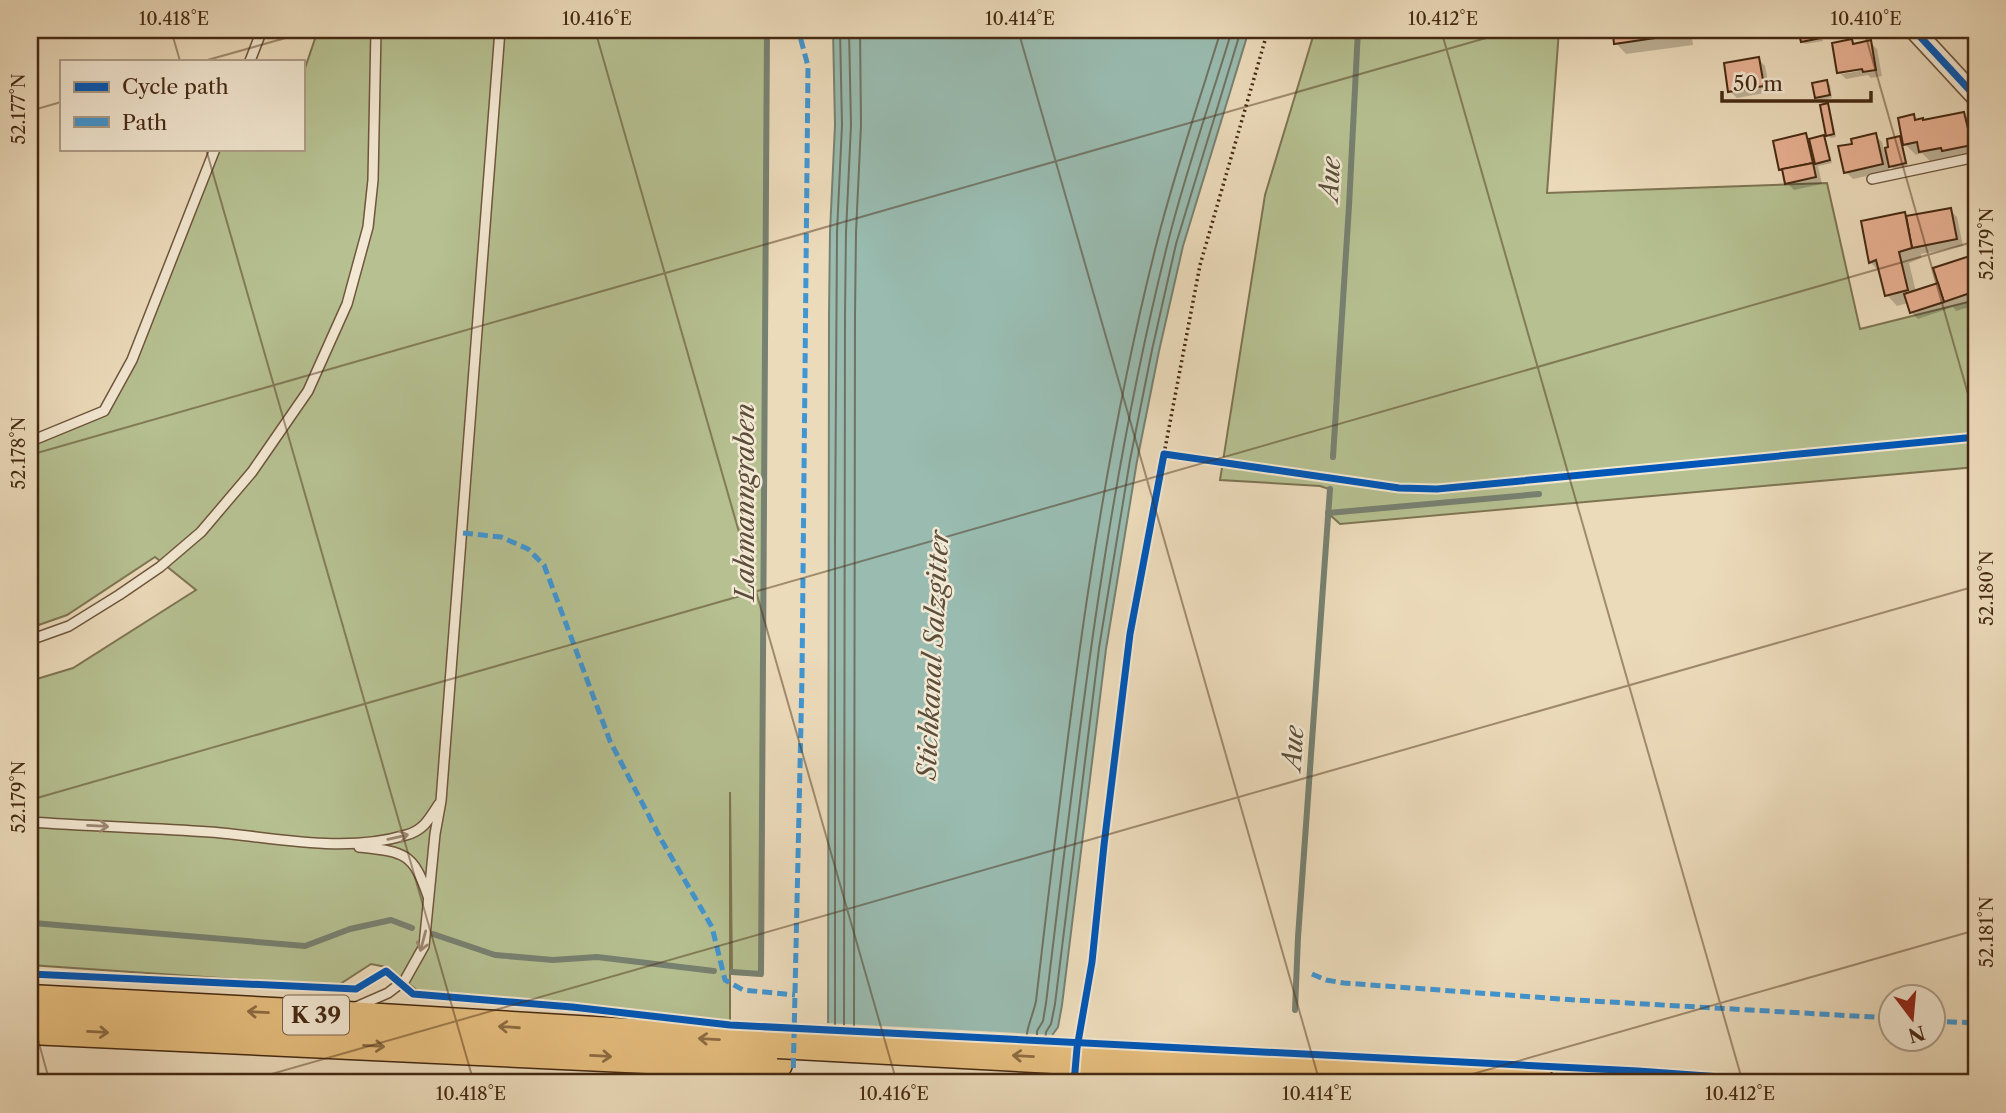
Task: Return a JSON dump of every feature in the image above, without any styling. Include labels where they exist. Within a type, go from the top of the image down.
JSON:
[{"type":"highway","name":"K 39","points":[[31,1007],[331,1016],[777,1054]]},
{"type":"highway","name":"K 39","points":[[31,1007],[310,1043],[1086,1063],[1540,1083]]},
{"type":"highway","name":"K 39","points":[[1086,1063],[1150,1083]]},
{"type":"street","points":[[1914,30],[1976,97]]},
{"type":"lane","points":[[250,60],[262,30]]},
{"type":"lane","points":[[30,640],[69,626],[119,595],[160,567],[201,531],[252,472],[308,391],[347,304],[368,227],[373,180],[376,30]]},
{"type":"lane","points":[[331,1016],[388,993],[405,980],[424,946],[435,834],[441,801],[500,30]]},
{"type":"lane","points":[[30,440],[104,411],[132,360],[215,150]]},
{"type":"lane","points":[[1872,180],[1976,157]]},
{"type":"lane","points":[[340,844],[408,835],[424,827],[441,801]]},
{"type":"lane","points":[[30,822],[210,832],[379,849],[402,855],[412,861],[430,901]]},
{"type":"path","points":[[1086,1063],[1092,962],[1104,845],[1130,634],[1200,265],[1268,30]]},
{"type":"green space","points":[[318,30],[767,30],[761,974],[732,972],[730,792],[730,1025],[572,1004],[421,993],[386,967],[371,964],[337,986],[30,965],[30,681],[73,668],[196,590],[155,557],[67,615],[30,628],[30,440],[104,411],[132,360],[215,150],[304,150],[304,71]]},
{"type":"green space","points":[[1315,30],[1559,30],[1547,193],[1827,183],[1860,329],[1976,300],[1976,467],[1340,524],[1328,513],[1329,489],[1320,486],[1220,480],[1265,195]]},
{"type":"water","name":"Stichkanal Salzgitter","points":[[833,30],[1249,30],[1183,246],[1137,461],[1106,649],[1062,1005],[1058,1027],[1053,1034],[1049,1083],[828,1083],[829,315],[835,125]]},
{"type":"pier","points":[[825,1023],[1056,1035],[1052,1083],[824,1083]]},
{"type":"building","points":[[1626,30],[1683,30],[1683,34],[1614,44],[1613,34]]},
{"type":"building","points":[[1798,30],[1819,30],[1821,38],[1801,42]]},
{"type":"building","points":[[1852,39],[1853,44],[1871,40],[1876,70],[1837,73],[1832,43]]},
{"type":"building","points":[[1759,57],[1764,86],[1728,92],[1724,63]]},
{"type":"building","points":[[1827,80],[1830,95],[1815,98],[1812,83]]},
{"type":"building","points":[[1828,103],[1834,134],[1826,136],[1820,105]]},
{"type":"building","points":[[1964,112],[1972,145],[1919,152],[1917,142],[1903,145],[1898,118],[1914,114],[1915,120],[1923,120]]},
{"type":"building","points":[[1806,133],[1813,163],[1779,170],[1773,141]]},
{"type":"building","points":[[1876,133],[1883,164],[1844,173],[1838,146],[1852,144],[1851,139]]},
{"type":"building","points":[[1824,135],[1830,160],[1815,164],[1809,139]]},
{"type":"building","points":[[1900,136],[1906,163],[1889,167],[1885,148],[1888,147],[1887,139]]},
{"type":"building","points":[[1813,163],[1816,177],[1785,184],[1782,169]]},
{"type":"building","points":[[1951,208],[1957,239],[1912,248],[1906,216]]},
{"type":"building","points":[[1905,212],[1912,248],[1899,252],[1908,290],[1885,296],[1876,260],[1869,263],[1861,221]]},
{"type":"building","points":[[1976,254],[1976,291],[1944,302],[1933,268]]},
{"type":"building","points":[[1938,283],[1944,302],[1910,313],[1904,294]]},
{"type":"waterway","name":"Lahmanngraben","points":[[732,972],[761,974],[767,30]]},
{"type":"waterway","name":"Aue","points":[[1333,457],[1358,30]]},
{"type":"waterway","name":"Aue","points":[[1295,1010],[1330,489]]},
{"type":"waterway","points":[[1328,513],[1539,494]]},
{"type":"waterway","points":[[30,921],[305,946],[350,929],[391,920],[412,928]]},
{"type":"waterway","points":[[433,934],[495,955],[553,960],[597,957],[714,971]]},
{"type":"marked path","points":[[793,1083],[802,677],[808,66],[801,30]]},
{"type":"marked path","points":[[463,533],[501,537],[528,549],[544,565],[610,741],[662,841],[712,927],[725,980],[743,990],[795,995]]},
{"type":"marked path","points":[[1312,974],[1344,983],[1575,1000],[1876,1017]]},
{"type":"marked path","points":[[1946,1022],[1976,1023]]},
{"type":"cycle path","points":[[1914,30],[1976,97]]},
{"type":"cycle path","points":[[1074,1083],[1077,1048],[1092,962],[1130,634],[1164,454],[1399,488],[1437,489],[1976,437]]},
{"type":"cycle path","points":[[30,974],[356,989],[386,971],[413,994],[572,1007],[730,1025],[1638,1071],[1805,1083]]}]
